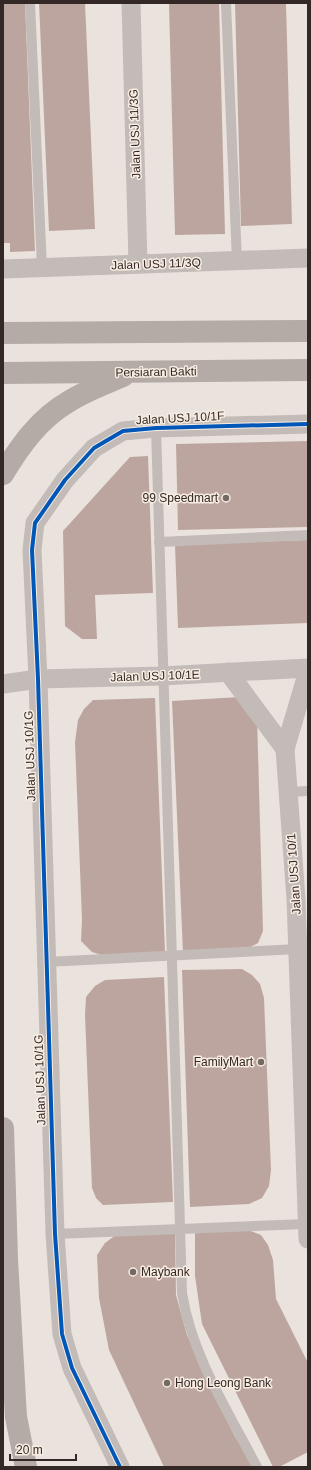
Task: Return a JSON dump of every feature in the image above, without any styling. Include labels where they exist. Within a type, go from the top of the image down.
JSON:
[{"type":"street","name":"Jalan USJ 11/3G","points":[[131,3],[138,264]]},
{"type":"street","name":"Jalan USJ 11/3Q","points":[[3,269],[308,258]]},
{"type":"street","points":[[3,332],[308,331]]},
{"type":"street","name":"Persiaran Bakti","points":[[3,373],[308,370]]},
{"type":"street","points":[[3,474],[27,438],[40,424],[62,406],[130,372]]},
{"type":"street","name":"Jalan USJ 10/1F","points":[[38,679],[32,550],[35,523],[64,480],[94,448],[123,431],[156,428],[308,424]]},
{"type":"street","name":"Jalan USJ 10/1E","points":[[3,684],[38,679],[162,676],[308,668]]},
{"type":"street","name":"Jalan USJ 10/1","points":[[307,1232],[306,1136],[298,949],[302,899],[288,792],[285,749],[308,671]]},
{"type":"street","points":[[228,672],[285,749]]},
{"type":"street","name":"Jalan USJ 10/1G","points":[[38,679],[55,1234],[62,1334],[72,1368],[120,1467]]},
{"type":"street","points":[[3,1128],[8,1347],[16,1417],[26,1467]]},
{"type":"lane","points":[[30,3],[42,268]]},
{"type":"lane","points":[[226,3],[237,261]]},
{"type":"lane","points":[[156,428],[162,676],[182,1293],[193,1340],[257,1467]]},
{"type":"lane","points":[[159,542],[308,535]]},
{"type":"lane","points":[[288,792],[308,791]]},
{"type":"lane","points":[[46,962],[298,949]]},
{"type":"lane","points":[[55,1234],[180,1228],[307,1232]]},
{"type":"building","points":[[3,3],[25,3],[35,251],[10,252],[10,243],[3,243]]},
{"type":"building","points":[[39,3],[85,3],[95,229],[49,231]]},
{"type":"building","points":[[169,3],[219,3],[225,234],[175,235]]},
{"type":"building","points":[[235,3],[286,3],[292,224],[241,226]]},
{"type":"building","points":[[308,441],[308,527],[178,530],[176,444]]},
{"type":"building","points":[[148,456],[153,593],[95,595],[97,639],[82,639],[65,626],[63,531],[130,457]]},
{"type":"building","points":[[308,540],[308,623],[178,628],[175,545]]},
{"type":"building","points":[[239,697],[257,716],[263,931],[258,943],[247,949],[183,953],[172,701]]},
{"type":"building","points":[[155,698],[165,952],[105,956],[92,952],[81,941],[82,920],[75,742],[78,720],[84,709],[93,700]]},
{"type":"building","points":[[242,969],[252,975],[260,984],[264,998],[271,1170],[269,1186],[262,1198],[249,1204],[190,1207],[182,970]]},
{"type":"building","points":[[164,977],[173,1202],[103,1205],[96,1198],[92,1188],[85,1015],[86,997],[95,986],[105,980]]},
{"type":"building","points":[[248,1230],[261,1235],[268,1245],[273,1260],[276,1299],[308,1363],[308,1452],[279,1467],[273,1467],[202,1324],[195,1276],[195,1231]]},
{"type":"building","points":[[175,1232],[176,1295],[187,1335],[234,1435],[254,1467],[164,1467],[109,1350],[99,1298],[97,1255],[105,1243],[117,1234]]},
{"type":"cycle path","points":[[120,1467],[72,1368],[62,1334],[55,1234],[38,679],[32,550],[35,523],[65,480],[94,448],[123,431],[156,428],[308,424]]},
{"type":"place","name":"99 Speedmart","points":[[226,498]]},
{"type":"place","name":"FamilyMart","points":[[261,1062]]},
{"type":"place","name":"Maybank","points":[[133,1272]]},
{"type":"place","name":"Hong Leong Bank","points":[[167,1383]]}]
